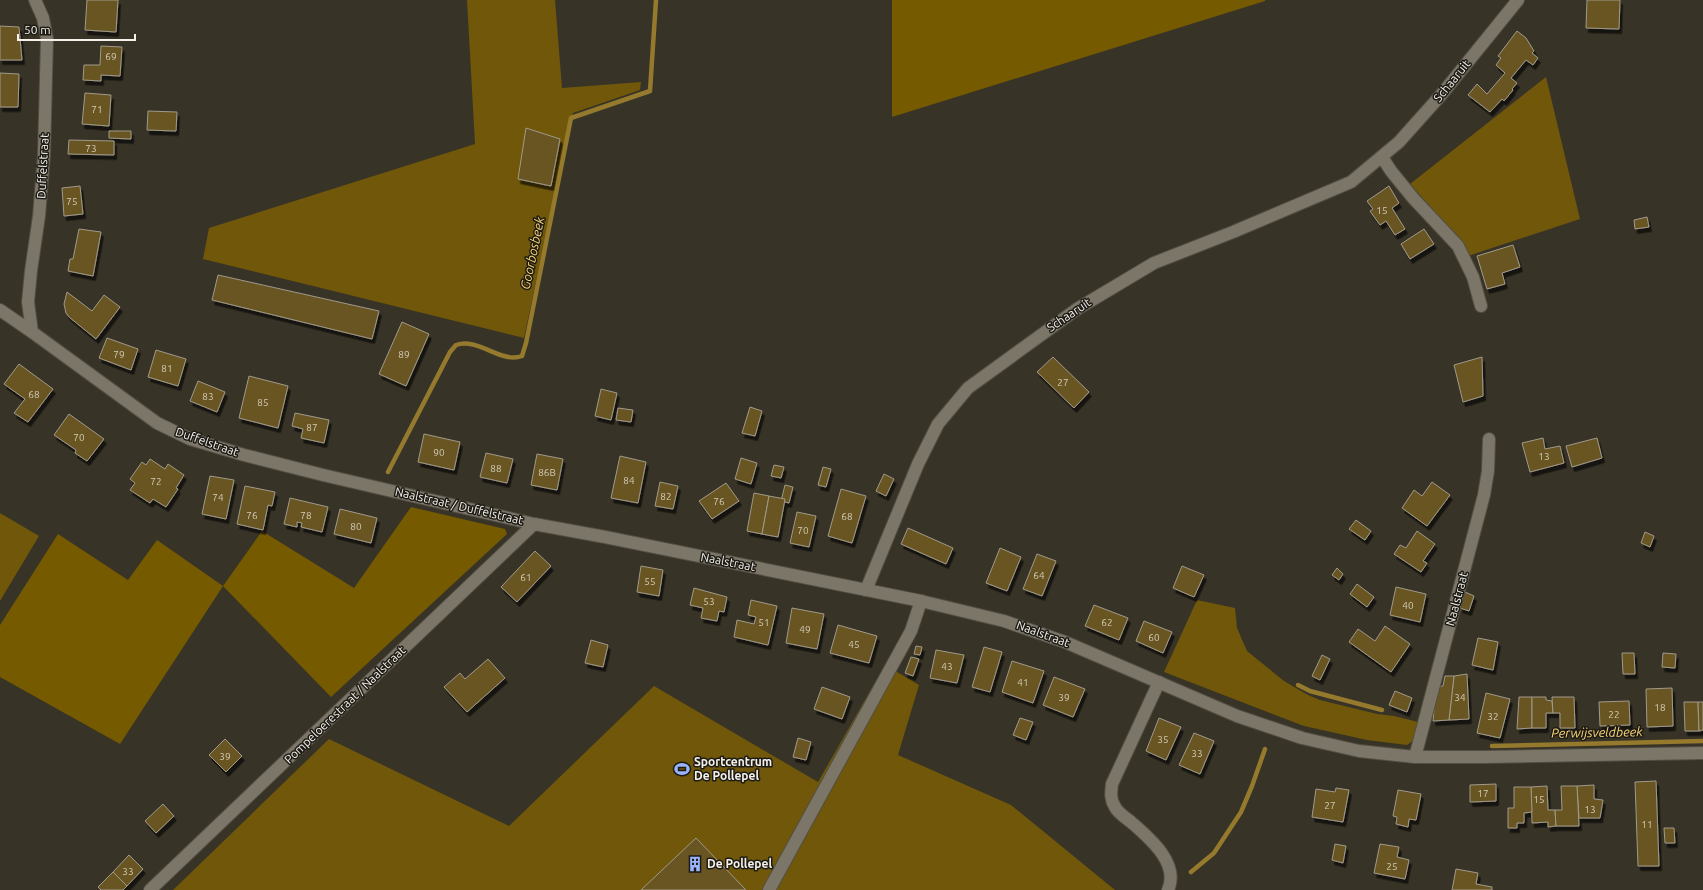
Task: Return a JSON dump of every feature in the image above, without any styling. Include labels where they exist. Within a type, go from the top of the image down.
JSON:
[{"type":"street","name":"Duffelstraat","points":[[32,332],[28,302],[31,271],[40,216],[44,156],[47,39],[43,18],[35,0]]},
{"type":"street","name":"Schaaruit","points":[[866,590],[918,464],[938,424],[968,388],[1077,309],[1154,263],[1233,232],[1351,182],[1399,142],[1442,95],[1518,0]]},
{"type":"street","points":[[1382,157],[1391,171],[1414,198],[1458,246],[1473,277],[1481,306]]},
{"type":"street","name":"Duffelstraat","points":[[0,310],[158,423],[190,439],[251,457],[384,489]]},
{"type":"street","name":"Naalstraat","points":[[1415,757],[1484,495],[1488,471],[1489,439]]},
{"type":"street","name":"Naalstraat / Duffelstraat","points":[[384,489],[534,524]]},
{"type":"street","name":"Naalstraat","points":[[534,524],[921,601],[1004,620],[1065,642],[1237,716],[1302,738],[1359,751],[1415,757],[1703,753]]},
{"type":"street","name":"Pompeloerestraat / Naalstraat","points":[[152,888],[534,524]]},
{"type":"street","points":[[769,890],[911,631],[921,601]]},
{"type":"street","points":[[1159,682],[1112,784],[1110,797],[1115,809],[1148,837],[1166,859],[1171,882],[1168,890]]},
{"type":"shaded area","points":[[467,0],[555,0],[562,88],[641,82],[640,90],[573,113],[566,139],[524,338],[203,259],[209,228],[475,144]]},
{"type":"shaded area","points":[[892,0],[1265,0],[1265,1],[892,117]]},
{"type":"shaded area","points":[[1546,77],[1580,219],[1468,256],[1460,240],[1410,184]]},
{"type":"shaded area","points":[[411,507],[505,529],[507,534],[331,697],[223,586],[262,531],[354,588]]},
{"type":"shaded area","points":[[0,513],[39,536],[0,601]]},
{"type":"shaded area","points":[[58,534],[128,580],[157,540],[223,586],[120,744],[0,677],[0,625]]},
{"type":"shaded area","points":[[1197,600],[1235,608],[1237,628],[1247,651],[1284,681],[1320,700],[1418,722],[1414,740],[1407,745],[1367,740],[1304,726],[1164,672]]},
{"type":"shaded area","name":"Sportcentrum De Pollepel","points":[[885,665],[919,685],[898,755],[1011,805],[1115,890],[173,890],[329,739],[509,826],[654,686],[818,782]]},
{"type":"building","points":[[87,0],[118,0],[116,32],[85,30]]},
{"type":"building","points":[[1587,0],[1620,0],[1619,29],[1586,28]]},
{"type":"building","points":[[0,26],[19,27],[22,60],[0,60]]},
{"type":"building","points":[[1517,31],[1526,38],[1534,51],[1532,53],[1538,58],[1533,65],[1526,60],[1511,78],[1517,83],[1512,89],[1513,90],[1504,101],[1502,99],[1490,112],[1468,95],[1477,84],[1487,94],[1505,73],[1496,65],[1501,58],[1498,56]]},
{"type":"building","points":[[101,46],[122,47],[120,76],[101,75],[101,81],[83,80],[84,65],[100,65]]},
{"type":"building","points":[[0,73],[19,74],[18,107],[0,107]]},
{"type":"building","points":[[85,93],[111,95],[109,126],[82,124]]},
{"type":"building","points":[[148,111],[177,112],[176,131],[147,130]]},
{"type":"building","points":[[526,128],[560,139],[551,186],[518,179]]},
{"type":"building","points":[[109,131],[131,131],[131,139],[109,138]]},
{"type":"building","points":[[69,140],[114,141],[114,155],[68,154]]},
{"type":"building","points":[[80,186],[83,214],[64,216],[62,188]]},
{"type":"building","points":[[1389,186],[1399,203],[1392,208],[1405,229],[1395,235],[1386,221],[1380,225],[1370,211],[1373,209],[1367,201]]},
{"type":"building","points":[[1647,217],[1649,227],[1635,229],[1634,220]]},
{"type":"building","points":[[79,229],[101,232],[93,276],[68,271],[70,259],[73,259]]},
{"type":"building","points":[[1424,229],[1434,244],[1410,259],[1401,244]]},
{"type":"building","points":[[1513,245],[1520,267],[1502,273],[1505,284],[1487,289],[1477,256]]},
{"type":"building","points":[[218,275],[379,311],[372,339],[212,300]]},
{"type":"building","points":[[67,292],[92,311],[104,295],[120,307],[96,339],[66,313],[64,304]]},
{"type":"building","points":[[402,322],[429,334],[406,386],[379,374]]},
{"type":"building","points":[[107,338],[138,349],[131,370],[99,358]]},
{"type":"building","points":[[156,350],[186,359],[178,386],[148,377]]},
{"type":"building","points":[[1053,357],[1089,392],[1074,408],[1037,372]]},
{"type":"building","points":[[1482,357],[1483,396],[1463,402],[1454,365]]},
{"type":"building","points":[[19,364],[53,389],[28,422],[14,413],[25,399],[4,384]]},
{"type":"building","points":[[249,376],[288,386],[278,428],[239,418]]},
{"type":"building","points":[[198,381],[225,392],[217,412],[190,401]]},
{"type":"building","points":[[601,389],[617,393],[611,420],[595,416]]},
{"type":"building","points":[[750,407],[762,411],[755,436],[742,433]]},
{"type":"building","points":[[618,408],[633,410],[631,422],[616,420]]},
{"type":"building","points":[[295,413],[329,420],[324,443],[301,438],[303,429],[292,426]]},
{"type":"building","points":[[69,414],[104,439],[87,461],[75,453],[76,450],[54,435]]},
{"type":"building","points":[[424,434],[460,442],[454,470],[418,462]]},
{"type":"building","points":[[1543,438],[1545,449],[1560,446],[1564,463],[1530,472],[1522,443]]},
{"type":"building","points":[[1597,438],[1602,458],[1572,467],[1566,446]]},
{"type":"building","points":[[486,453],[513,459],[507,483],[480,477]]},
{"type":"building","points":[[537,454],[563,459],[557,490],[531,485]]},
{"type":"building","points":[[620,456],[646,462],[638,503],[611,498]]},
{"type":"building","points":[[741,458],[757,463],[751,484],[735,479]]},
{"type":"building","points":[[150,459],[165,469],[168,464],[184,475],[176,488],[178,489],[166,507],[153,499],[150,503],[130,490],[135,483],[130,479],[142,462],[146,465]]},
{"type":"building","points":[[774,465],[784,467],[781,478],[771,476]]},
{"type":"building","points":[[823,467],[831,469],[826,487],[818,485]]},
{"type":"building","points":[[884,474],[894,479],[886,496],[876,491]]},
{"type":"building","points":[[210,476],[234,480],[226,519],[202,514]]},
{"type":"building","points":[[660,482],[678,486],[673,509],[655,506]]},
{"type":"building","points":[[1432,482],[1450,495],[1427,526],[1402,508],[1414,490],[1422,496]]},
{"type":"building","points":[[726,483],[739,501],[712,519],[699,501]]},
{"type":"building","points":[[785,485],[793,487],[789,503],[781,501]]},
{"type":"building","points":[[245,486],[275,492],[272,506],[268,505],[263,530],[237,524]]},
{"type":"building","points":[[841,489],[866,496],[852,543],[828,536]]},
{"type":"building","points":[[754,493],[769,496],[762,534],[747,531]]},
{"type":"building","points":[[769,496],[785,499],[778,537],[762,534]]},
{"type":"building","points":[[290,498],[328,507],[322,532],[301,527],[302,523],[297,522],[297,527],[284,524]]},
{"type":"building","points":[[340,509],[377,518],[371,543],[334,534]]},
{"type":"building","points":[[797,512],[816,516],[809,547],[790,543]]},
{"type":"building","points":[[1356,520],[1371,531],[1365,540],[1349,529]]},
{"type":"building","points":[[908,528],[953,548],[946,564],[901,544]]},
{"type":"building","points":[[1417,531],[1435,544],[1423,561],[1427,563],[1421,572],[1394,554],[1400,545],[1406,548]]},
{"type":"building","points":[[1645,532],[1654,536],[1650,547],[1641,543]]},
{"type":"building","points":[[1000,548],[1021,557],[1007,591],[986,583]]},
{"type":"building","points":[[535,551],[551,566],[517,602],[501,587]]},
{"type":"building","points":[[1037,554],[1056,561],[1042,596],[1023,589]]},
{"type":"building","points":[[641,566],[663,570],[659,596],[637,592]]},
{"type":"building","points":[[1182,566],[1204,575],[1194,597],[1173,588]]},
{"type":"building","points":[[1337,568],[1343,574],[1339,580],[1332,575]]},
{"type":"building","points":[[1357,584],[1374,597],[1367,607],[1350,594]]},
{"type":"building","points":[[1396,587],[1426,594],[1420,622],[1390,615]]},
{"type":"building","points":[[694,588],[727,597],[724,612],[719,611],[717,621],[701,618],[703,608],[690,605]]},
{"type":"building","points":[[1465,592],[1474,596],[1469,611],[1460,608]]},
{"type":"building","points":[[751,600],[777,606],[768,645],[734,637],[737,620],[754,624],[756,617],[748,615]]},
{"type":"building","points":[[1094,605],[1128,618],[1119,640],[1085,626]]},
{"type":"building","points":[[792,608],[824,614],[817,649],[786,643]]},
{"type":"building","points":[[1144,621],[1172,632],[1163,653],[1136,641]]},
{"type":"building","points":[[838,625],[877,636],[869,663],[830,653]]},
{"type":"building","points":[[1385,626],[1410,644],[1391,672],[1349,642],[1358,629],[1375,641]]},
{"type":"building","points":[[1478,638],[1498,642],[1493,670],[1472,665]]},
{"type":"building","points":[[591,640],[608,645],[603,667],[585,663]]},
{"type":"building","points":[[916,646],[922,647],[920,655],[914,654]]},
{"type":"building","points":[[984,647],[1002,652],[990,692],[972,687]]},
{"type":"building","points":[[936,650],[964,655],[957,683],[930,678]]},
{"type":"building","points":[[1622,653],[1634,653],[1635,674],[1623,674]]},
{"type":"building","points":[[1663,653],[1676,654],[1675,668],[1662,667]]},
{"type":"building","points":[[1322,655],[1330,659],[1320,680],[1312,676]]},
{"type":"building","points":[[911,657],[919,659],[913,676],[905,673]]},
{"type":"building","points":[[488,659],[505,678],[467,712],[444,687],[460,673],[465,679]]},
{"type":"building","points":[[1012,661],[1044,671],[1033,703],[1002,692]]},
{"type":"building","points":[[1467,674],[1469,719],[1449,720],[1454,676]]},
{"type":"building","points":[[1445,676],[1454,676],[1449,720],[1433,721],[1436,687],[1443,686]]},
{"type":"building","points":[[1054,677],[1085,689],[1073,717],[1043,705]]},
{"type":"building","points":[[822,687],[850,697],[842,719],[814,709]]},
{"type":"building","points":[[1672,688],[1673,726],[1647,727],[1646,689]]},
{"type":"building","points":[[1395,691],[1412,698],[1407,712],[1389,705]]},
{"type":"building","points":[[1486,693],[1510,699],[1500,738],[1477,733]]},
{"type":"building","points":[[1519,697],[1532,697],[1532,728],[1517,729]]},
{"type":"building","points":[[1532,697],[1546,697],[1546,700],[1552,701],[1553,713],[1546,713],[1546,728],[1532,728]]},
{"type":"building","points":[[1552,697],[1574,697],[1575,728],[1560,728],[1560,713],[1553,713]]},
{"type":"building","points":[[1629,701],[1630,725],[1600,726],[1599,702]]},
{"type":"building","points":[[1684,702],[1698,702],[1699,731],[1685,731]]},
{"type":"building","points":[[1698,702],[1703,702],[1703,730],[1699,731]]},
{"type":"building","points":[[1020,718],[1033,722],[1026,740],[1013,735]]},
{"type":"building","points":[[1159,718],[1181,727],[1166,760],[1146,751]]},
{"type":"building","points":[[1194,733],[1214,741],[1200,774],[1179,765]]},
{"type":"building","points":[[798,738],[811,742],[806,760],[793,757]]},
{"type":"building","points":[[225,739],[242,756],[226,772],[209,755]]},
{"type":"building","points":[[1656,781],[1659,866],[1638,866],[1635,782]]},
{"type":"building","points":[[1496,784],[1496,801],[1470,802],[1470,785]]},
{"type":"building","points":[[1594,785],[1594,799],[1603,800],[1600,818],[1579,818],[1577,786]]},
{"type":"building","points":[[1547,786],[1548,810],[1555,810],[1556,826],[1548,827],[1548,822],[1532,823],[1531,787]]},
{"type":"building","points":[[1561,786],[1577,786],[1579,826],[1556,826],[1555,810],[1562,810]]},
{"type":"building","points":[[1514,787],[1531,787],[1532,812],[1524,813],[1524,823],[1517,823],[1517,828],[1508,828],[1508,808],[1514,808]]},
{"type":"building","points":[[1336,788],[1349,790],[1343,822],[1312,817],[1316,789],[1335,792]]},
{"type":"building","points":[[1398,790],[1421,794],[1416,820],[1409,819],[1408,827],[1396,824],[1397,817],[1393,816]]},
{"type":"building","points":[[163,804],[174,816],[156,833],[145,821]]},
{"type":"building","points":[[1664,828],[1674,828],[1675,843],[1665,843]]},
{"type":"building","name":"De Pollepel","points":[[696,838],[746,890],[641,890]]},
{"type":"building","points":[[1335,844],[1346,846],[1343,863],[1332,860]]},
{"type":"building","points":[[1380,844],[1399,847],[1397,857],[1409,860],[1405,879],[1374,873]]},
{"type":"building","points":[[129,855],[143,869],[127,886],[113,872]]},
{"type":"building","points":[[1456,869],[1478,873],[1476,884],[1492,887],[1492,890],[1452,890]]},
{"type":"building","points":[[113,872],[127,886],[123,890],[101,890],[98,887]]},
{"type":"waterway","name":"Goorbosbeek","points":[[388,472],[450,352],[456,345],[473,344],[506,357],[522,356],[526,343],[571,118],[650,91],[656,0]]},
{"type":"waterway","name":"Perwijsveldbeek","points":[[1298,685],[1310,691],[1382,710]]},
{"type":"waterway","name":"Perwijsveldbeek","points":[[1492,746],[1703,741]]},
{"type":"waterway","name":"Perwijsveldbeek","points":[[1191,872],[1214,853],[1241,812],[1265,749]]},
{"type":"place","name":"Sportcentrum De Pollepel","points":[[682,769]]},
{"type":"place","name":"De Pollepel","points":[[695,864]]}]
